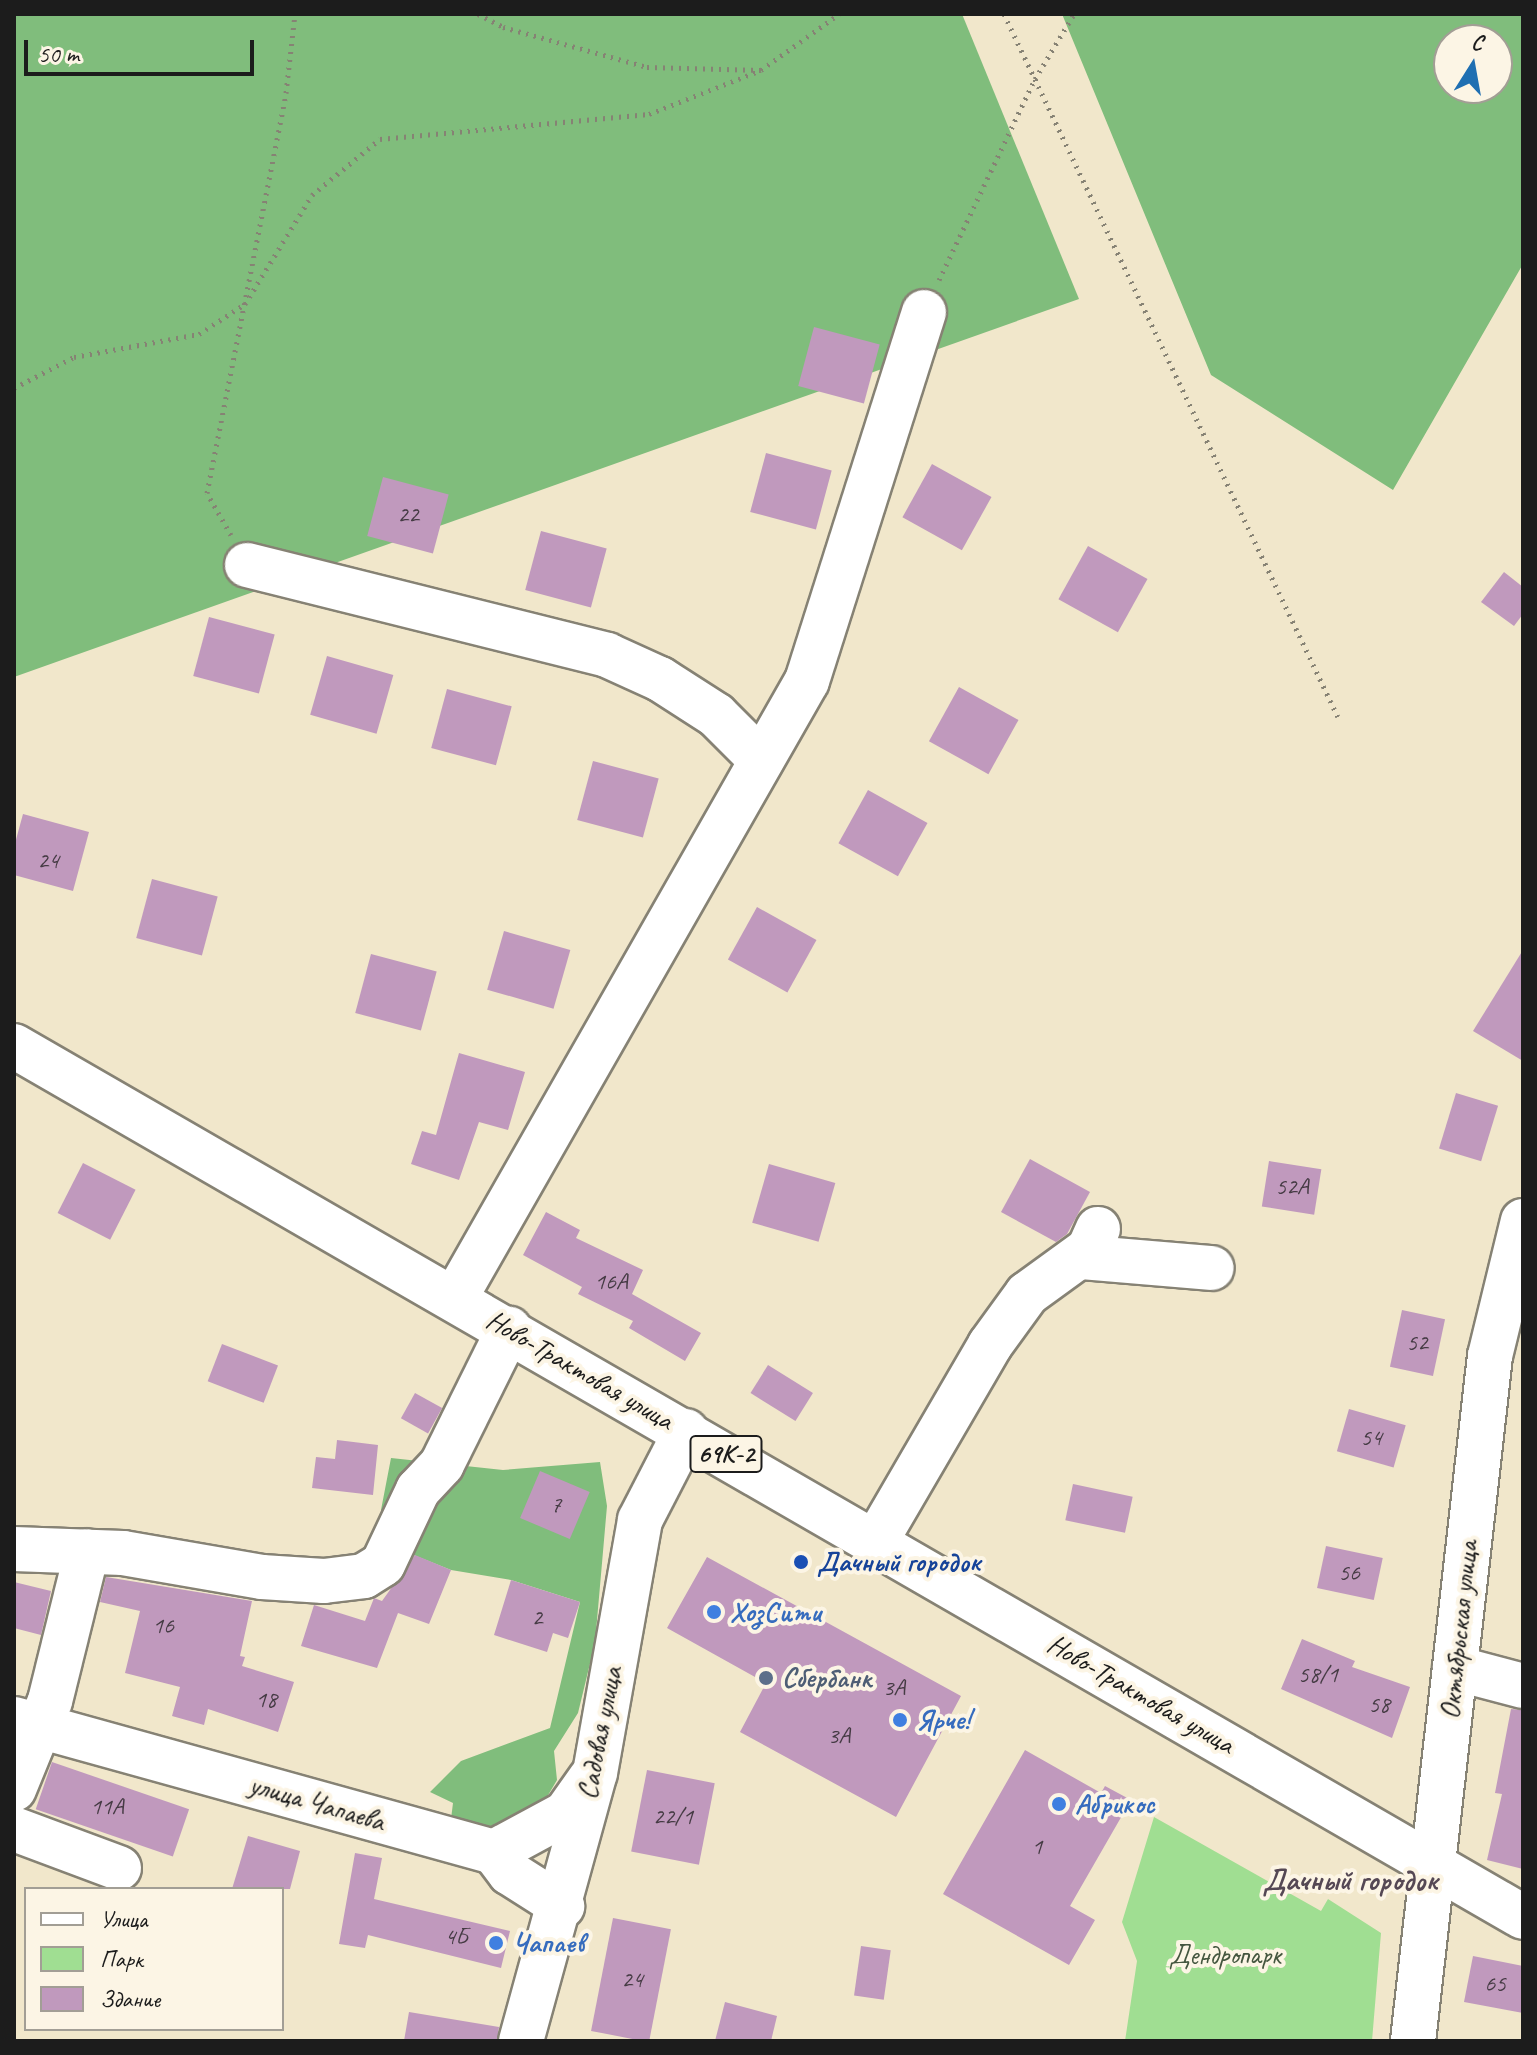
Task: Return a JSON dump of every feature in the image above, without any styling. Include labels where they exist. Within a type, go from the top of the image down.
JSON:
[{"type":"street","points":[[455,1298],[807,681],[924,312]]},
{"type":"street","points":[[247,565],[607,655],[660,679],[716,715],[761,760]]},
{"type":"street","name":"Ново-Трактовая улица","points":[[14,1046],[1436,1866]]},
{"type":"street","name":"Октябрьская улица","points":[[1413,2041],[1436,1866],[1490,1356],[1523,1221]]},
{"type":"street","points":[[876,1541],[990,1345],[1027,1294],[1089,1243],[1212,1268]]},
{"type":"street","points":[[14,1549],[87,1551],[201,1564],[262,1577],[324,1581],[364,1576],[383,1564],[418,1490],[442,1464],[509,1329]]},
{"type":"street","name":"Садовая улица","points":[[521,2041],[562,1906],[595,1773],[640,1520],[686,1431]]},
{"type":"street","points":[[14,1789],[26,1722],[87,1551]]},
{"type":"street","points":[[1455,1668],[1523,1686]]},
{"type":"street","name":"улица Чапаева","points":[[26,1722],[494,1852]]},
{"type":"street","points":[[562,1906],[510,1873],[494,1852],[566,1813],[595,1773]]},
{"type":"street","points":[[14,1829],[119,1868]]},
{"type":"street","name":"69К-2","points":[[1436,1866],[1523,1917]]},
{"type":"path","points":[[247,565],[207,493],[286,93],[295,14]]},
{"type":"path","points":[[478,14],[503,27],[647,67],[761,70]]},
{"type":"path","points":[[14,388],[74,357],[199,334],[245,304],[312,195],[380,139],[649,114],[761,70],[839,14]]},
{"type":"path","points":[[1004,14],[1338,717]]},
{"type":"path","points":[[924,312],[1035,79],[1074,14]]},
{"type":"green space","points":[[14,14],[962,14],[1079,299],[14,677]]},
{"type":"green space","points":[[1062,14],[1523,14],[1523,264],[1393,490],[1211,375]]},
{"type":"green space","points":[[391,1458],[503,1470],[600,1462],[607,1506],[595,1643],[578,1713],[554,1751],[557,1780],[544,1802],[492,1839],[450,1827],[453,1803],[430,1792],[461,1761],[550,1728],[580,1602],[511,1580],[451,1570],[401,1550],[381,1510]]},
{"type":"green space","name":"Дендропарк","points":[[1154,1817],[1321,1911],[1328,1899],[1381,1933],[1372,2041],[1125,2041],[1137,1961],[1122,1922]]},
{"type":"building","points":[[814,327],[880,345],[864,404],[798,386]]},
{"type":"building","points":[[766,453],[832,471],[816,530],[750,512]]},
{"type":"building","points":[[932,464],[991,497],[962,550],[902,517]]},
{"type":"building","points":[[383,477],[449,495],[433,554],[367,536]]},
{"type":"building","points":[[541,531],[607,549],[591,608],[525,590]]},
{"type":"building","points":[[1088,546],[1147,579],[1118,632],[1058,599]]},
{"type":"building","points":[[1504,572],[1523,587],[1523,614],[1514,626],[1481,602]]},
{"type":"building","points":[[209,617],[275,635],[259,694],[193,676]]},
{"type":"building","points":[[327,656],[393,675],[377,734],[310,715]]},
{"type":"building","points":[[959,687],[1018,720],[988,774],[929,741]]},
{"type":"building","points":[[447,689],[512,706],[496,765],[431,748]]},
{"type":"building","points":[[593,761],[659,779],[643,838],[577,820]]},
{"type":"building","points":[[868,790],[927,823],[898,876],[838,843]]},
{"type":"building","points":[[23,814],[89,832],[73,891],[14,875],[14,847]]},
{"type":"building","points":[[152,879],[218,897],[202,956],[136,938]]},
{"type":"building","points":[[757,907],[816,940],[787,992],[728,959]]},
{"type":"building","points":[[504,931],[570,950],[554,1009],[487,990]]},
{"type":"building","points":[[1523,950],[1523,1061],[1473,1031]]},
{"type":"building","points":[[371,954],[437,972],[421,1031],[355,1013]]},
{"type":"building","points":[[459,1053],[525,1072],[508,1130],[479,1122],[459,1180],[411,1164],[422,1131],[436,1135]]},
{"type":"building","points":[[1456,1093],[1498,1106],[1481,1161],[1439,1148]]},
{"type":"building","points":[[1030,1159],[1090,1192],[1067,1234],[1056,1242],[1001,1212]]},
{"type":"building","points":[[1269,1161],[1321,1169],[1314,1215],[1262,1206]]},
{"type":"building","points":[[83,1163],[136,1190],[110,1240],[58,1213]]},
{"type":"building","points":[[769,1164],[835,1183],[819,1242],[752,1223]]},
{"type":"building","points":[[546,1212],[580,1230],[576,1238],[643,1270],[632,1294],[701,1333],[685,1361],[629,1328],[633,1321],[578,1294],[582,1287],[523,1255]]},
{"type":"building","points":[[1402,1310],[1445,1319],[1433,1376],[1390,1367]]},
{"type":"building","points":[[222,1344],[278,1366],[264,1403],[208,1381]]},
{"type":"building","points":[[768,1365],[813,1393],[795,1421],[751,1393]]},
{"type":"building","points":[[415,1393],[442,1408],[428,1433],[401,1418]]},
{"type":"building","points":[[1349,1409],[1406,1425],[1394,1468],[1337,1451]]},
{"type":"building","points":[[337,1440],[378,1445],[373,1495],[312,1488],[316,1457],[335,1459]]},
{"type":"building","points":[[540,1471],[590,1492],[570,1539],[520,1518]]},
{"type":"building","points":[[1073,1484],[1133,1497],[1125,1533],[1065,1520]]},
{"type":"building","points":[[1326,1546],[1383,1558],[1374,1600],[1317,1588]]},
{"type":"building","points":[[415,1555],[451,1570],[429,1624],[398,1613],[377,1668],[301,1646],[314,1605],[365,1621],[374,1598],[382,1601]]},
{"type":"building","points":[[707,1557],[961,1696],[896,1817],[740,1732],[766,1683],[667,1628]]},
{"type":"building","points":[[106,1577],[252,1601],[240,1656],[245,1657],[242,1666],[294,1682],[278,1732],[208,1709],[204,1725],[172,1716],[180,1687],[125,1673],[140,1611],[100,1602]]},
{"type":"building","points":[[511,1580],[580,1602],[568,1638],[553,1633],[547,1652],[494,1635]]},
{"type":"building","points":[[14,1582],[51,1591],[41,1635],[14,1628]]},
{"type":"building","points":[[1302,1639],[1355,1661],[1352,1667],[1410,1687],[1392,1738],[1281,1689]]},
{"type":"building","points":[[1511,1709],[1523,1710],[1523,1869],[1487,1860],[1502,1794],[1495,1793]]},
{"type":"building","points":[[1025,1750],[1101,1793],[1105,1786],[1131,1800],[1070,1906],[1095,1920],[1069,1965],[943,1894]]},
{"type":"building","points":[[52,1762],[189,1809],[173,1856],[36,1809]]},
{"type":"building","points":[[647,1770],[715,1783],[699,1865],[631,1851]]},
{"type":"building","points":[[248,1836],[300,1851],[290,1889],[233,1887]]},
{"type":"building","points":[[355,1853],[382,1858],[374,1899],[510,1931],[501,1968],[368,1935],[365,1948],[339,1944]]},
{"type":"building","points":[[613,1918],[671,1929],[649,2041],[591,2031]]},
{"type":"building","points":[[861,1946],[891,1950],[884,2000],[854,1996]]},
{"type":"building","points":[[1473,1956],[1523,1966],[1523,2013],[1464,2002]]},
{"type":"building","points":[[725,2002],[777,2016],[771,2041],[715,2041]]},
{"type":"building","points":[[409,2012],[499,2027],[497,2041],[404,2041]]},
{"type":"place","name":"Дачный городок","points":[[801,1562]]},
{"type":"place","name":"ХозСити","points":[[714,1612]]},
{"type":"place","name":"Сбербанк","points":[[766,1678]]},
{"type":"place","name":"Ярче!","points":[[900,1720]]},
{"type":"place","name":"Абрикос","points":[[1059,1804]]},
{"type":"place","name":"Чапаев","points":[[496,1943]]},
{"type":"district","name":"Дачный городок","points":[[1350,1880]]}]
